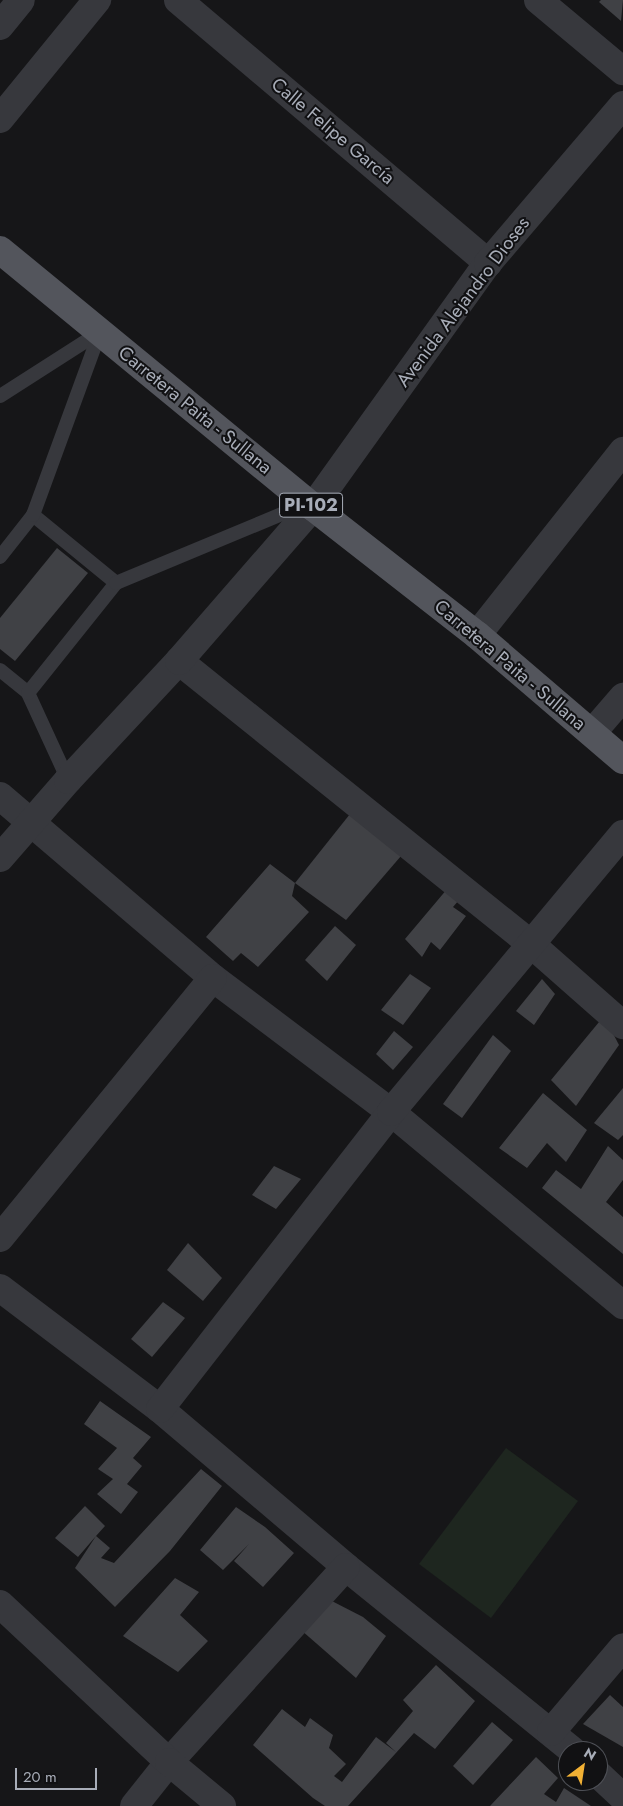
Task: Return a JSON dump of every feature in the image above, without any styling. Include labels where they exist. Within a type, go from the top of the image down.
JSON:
[{"type":"main road","name":"Carretera Paita - Sullana","points":[[0,250],[311,505],[477,635],[623,760]]},
{"type":"street","points":[[0,26],[21,0]]},
{"type":"street","points":[[0,119],[97,0]]},
{"type":"street","name":"Calle Felipe García","points":[[178,0],[488,263]]},
{"type":"street","points":[[538,0],[623,71]]},
{"type":"street","name":"Avenida Alejandro Dioses","points":[[0,858],[68,780],[179,661],[311,505],[488,263],[623,105]]},
{"type":"street","points":[[477,635],[623,451]]},
{"type":"street","points":[[179,661],[531,944],[623,1025]]},
{"type":"street","points":[[592,734],[623,697]]},
{"type":"street","points":[[0,796],[213,978],[391,1112],[623,1304]]},
{"type":"street","points":[[160,1409],[391,1112],[623,834]]},
{"type":"street","points":[[0,1238],[213,978]]},
{"type":"street","points":[[0,1288],[160,1409],[346,1566],[561,1741]]},
{"type":"street","points":[[134,1806],[169,1762],[346,1566]]},
{"type":"street","points":[[0,1604],[169,1762],[222,1806]]},
{"type":"street","points":[[551,1732],[623,1646]]},
{"type":"street","points":[[608,1783],[623,1797]]},
{"type":"lane","points":[[0,396],[100,332]]},
{"type":"lane","points":[[0,557],[33,515],[100,332]]},
{"type":"lane","points":[[28,693],[116,583],[311,505]]},
{"type":"lane","points":[[33,515],[116,583]]},
{"type":"lane","points":[[0,670],[28,693],[68,780]]},
{"type":"shaded area","points":[[506,1448],[578,1501],[491,1618],[419,1564]]},
{"type":"building","points":[[601,0],[623,0],[621,21],[599,2]]},
{"type":"building","points":[[57,548],[88,573],[15,661],[0,649],[0,618]]},
{"type":"building","points":[[350,814],[401,856],[346,920],[295,883]]},
{"type":"building","points":[[270,864],[295,883],[292,896],[309,912],[258,967],[241,953],[233,961],[206,937]]},
{"type":"building","points":[[453,882],[466,892],[453,907],[466,916],[440,950],[431,942],[422,957],[405,939]]},
{"type":"building","points":[[335,926],[356,945],[327,981],[305,960]]},
{"type":"building","points":[[410,974],[431,988],[403,1025],[381,1010]]},
{"type":"building","points":[[542,979],[555,994],[534,1025],[516,1011]]},
{"type":"building","points":[[604,1016],[619,1045],[576,1106],[551,1080]]},
{"type":"building","points":[[394,1031],[413,1047],[393,1070],[376,1054]]},
{"type":"building","points":[[493,1035],[511,1051],[462,1118],[443,1104]]},
{"type":"building","points":[[623,1088],[623,1135],[618,1140],[594,1123]]},
{"type":"building","points":[[543,1093],[587,1130],[566,1162],[547,1143],[527,1168],[499,1148]]},
{"type":"building","points":[[608,1146],[623,1160],[623,1180],[606,1202],[623,1217],[623,1254],[542,1188],[556,1170],[581,1189]]},
{"type":"building","points":[[274,1166],[301,1179],[276,1209],[252,1195]]},
{"type":"building","points":[[188,1243],[222,1278],[203,1301],[167,1270]]},
{"type":"building","points":[[163,1302],[185,1318],[152,1357],[131,1339]]},
{"type":"building","points":[[100,1401],[151,1437],[133,1458],[142,1466],[127,1484],[138,1492],[121,1514],[97,1494],[113,1479],[98,1469],[117,1448],[84,1424]]},
{"type":"building","points":[[201,1469],[222,1486],[170,1551],[115,1607],[75,1568],[96,1536],[110,1548],[101,1558],[114,1563]]},
{"type":"building","points":[[85,1506],[105,1526],[78,1557],[55,1538]]},
{"type":"building","points":[[236,1507],[265,1527],[294,1553],[263,1587],[234,1561],[249,1544],[223,1570],[200,1550]]},
{"type":"building","points":[[175,1578],[199,1592],[180,1615],[208,1641],[178,1672],[123,1636]]},
{"type":"building","points":[[326,1598],[363,1617],[386,1636],[356,1678],[301,1630]]},
{"type":"building","points":[[436,1665],[475,1701],[435,1749],[414,1733],[348,1806],[325,1806],[313,1798],[253,1745],[282,1709],[305,1727],[310,1718],[333,1735],[329,1748],[346,1764],[334,1776],[342,1782],[376,1737],[396,1752],[386,1743],[413,1711],[403,1700]]},
{"type":"building","points":[[610,1695],[623,1707],[623,1747],[583,1724]]},
{"type":"building","points":[[492,1722],[513,1740],[473,1785],[453,1766]]},
{"type":"building","points":[[536,1757],[558,1778],[544,1794],[556,1802],[562,1791],[568,1791],[591,1806],[490,1806]]}]
